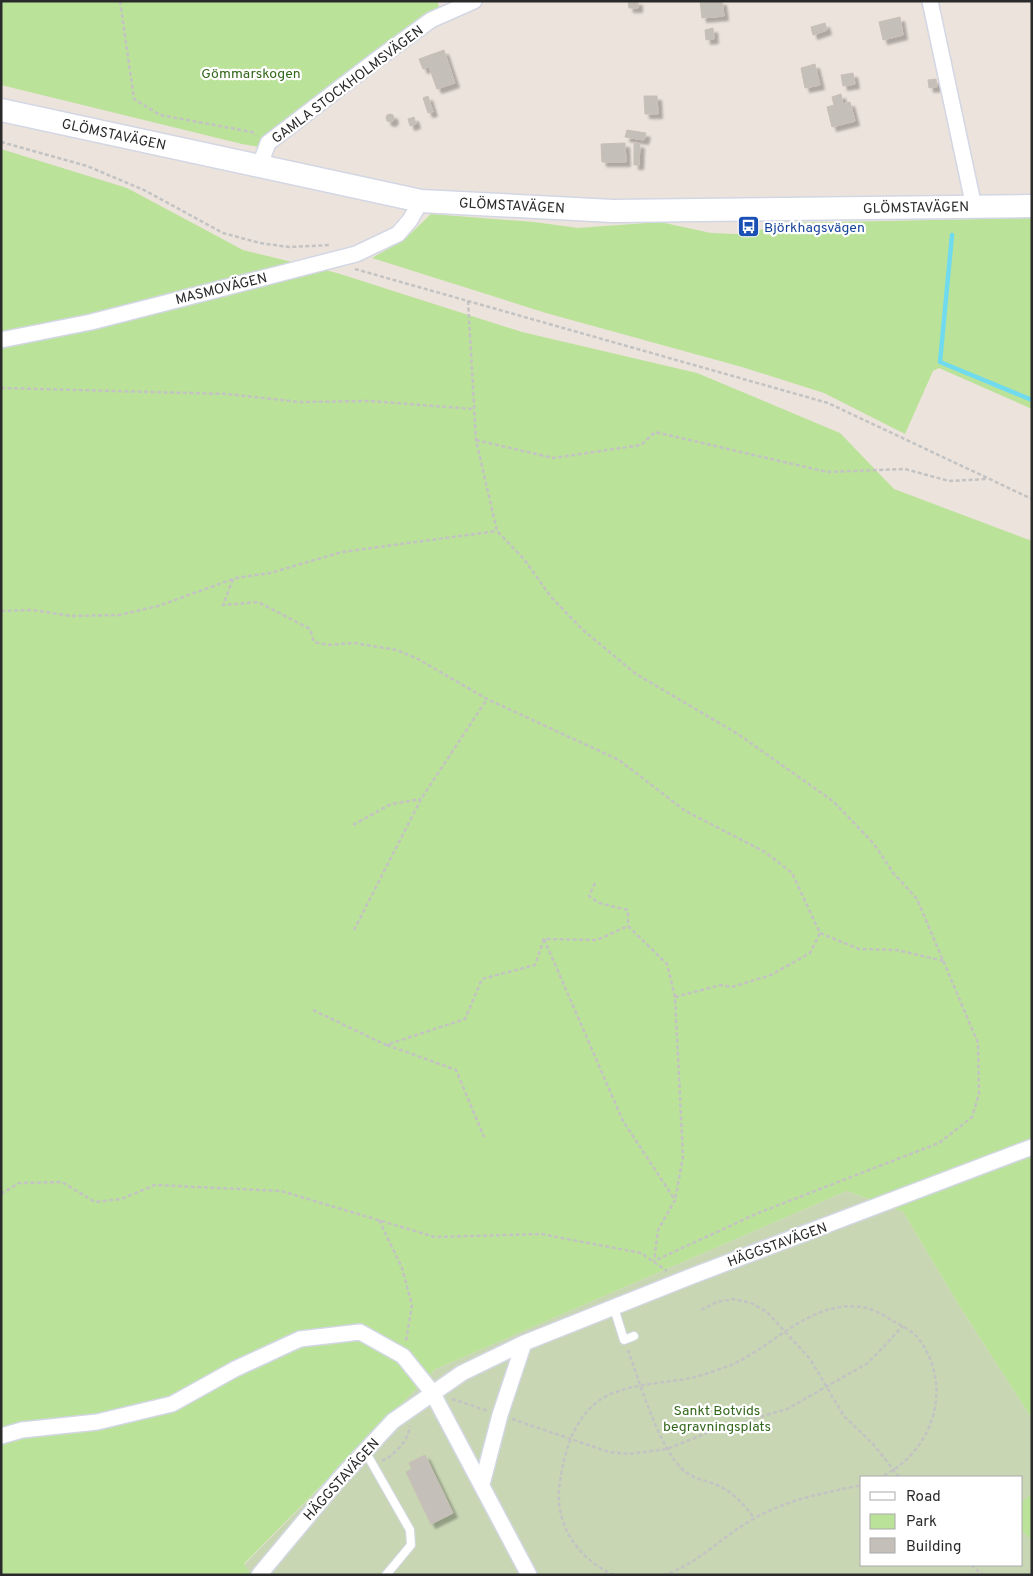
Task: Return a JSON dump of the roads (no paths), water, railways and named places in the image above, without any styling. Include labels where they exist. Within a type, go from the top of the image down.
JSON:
[{"type":"main road","name":"GLÖMSTAVÄGEN","points":[[1,110],[421,200],[613,211],[1032,206]]},
{"type":"street","name":"GAMLA STOCKHOLMSVÄGEN","points":[[260,165],[268,143],[419,28],[474,1]]},
{"type":"street","points":[[930,1],[974,207]]},
{"type":"street","name":"MASMOVÄGEN","points":[[1,340],[90,322],[348,256],[392,238],[410,220],[421,200]]},
{"type":"street","name":"HÄGGSTAVÄGEN","points":[[258,1575],[309,1513],[392,1421],[462,1373],[524,1343],[692,1276],[1032,1147]]},
{"type":"street","points":[[1,1436],[22,1430],[97,1422],[172,1404],[235,1370],[300,1339],[360,1332],[403,1356],[432,1392],[529,1575]]},
{"type":"street","points":[[482,1484],[500,1415],[524,1343]]},
{"type":"lane","points":[[614,1308],[624,1340],[634,1336]]},
{"type":"lane","points":[[365,1451],[410,1530],[411,1545],[386,1575]]},
{"type":"waterway","points":[[952,235],[940,362],[1032,400]]},
{"type":"place","name":"Björkhagsvägen","points":[[748,227]]},
{"type":"park label","name":"Gömmarskogen","points":[[251,73]]},
{"type":"park label","name":"Sankt Botvids begravningsplats","points":[[717,1418]]}]
